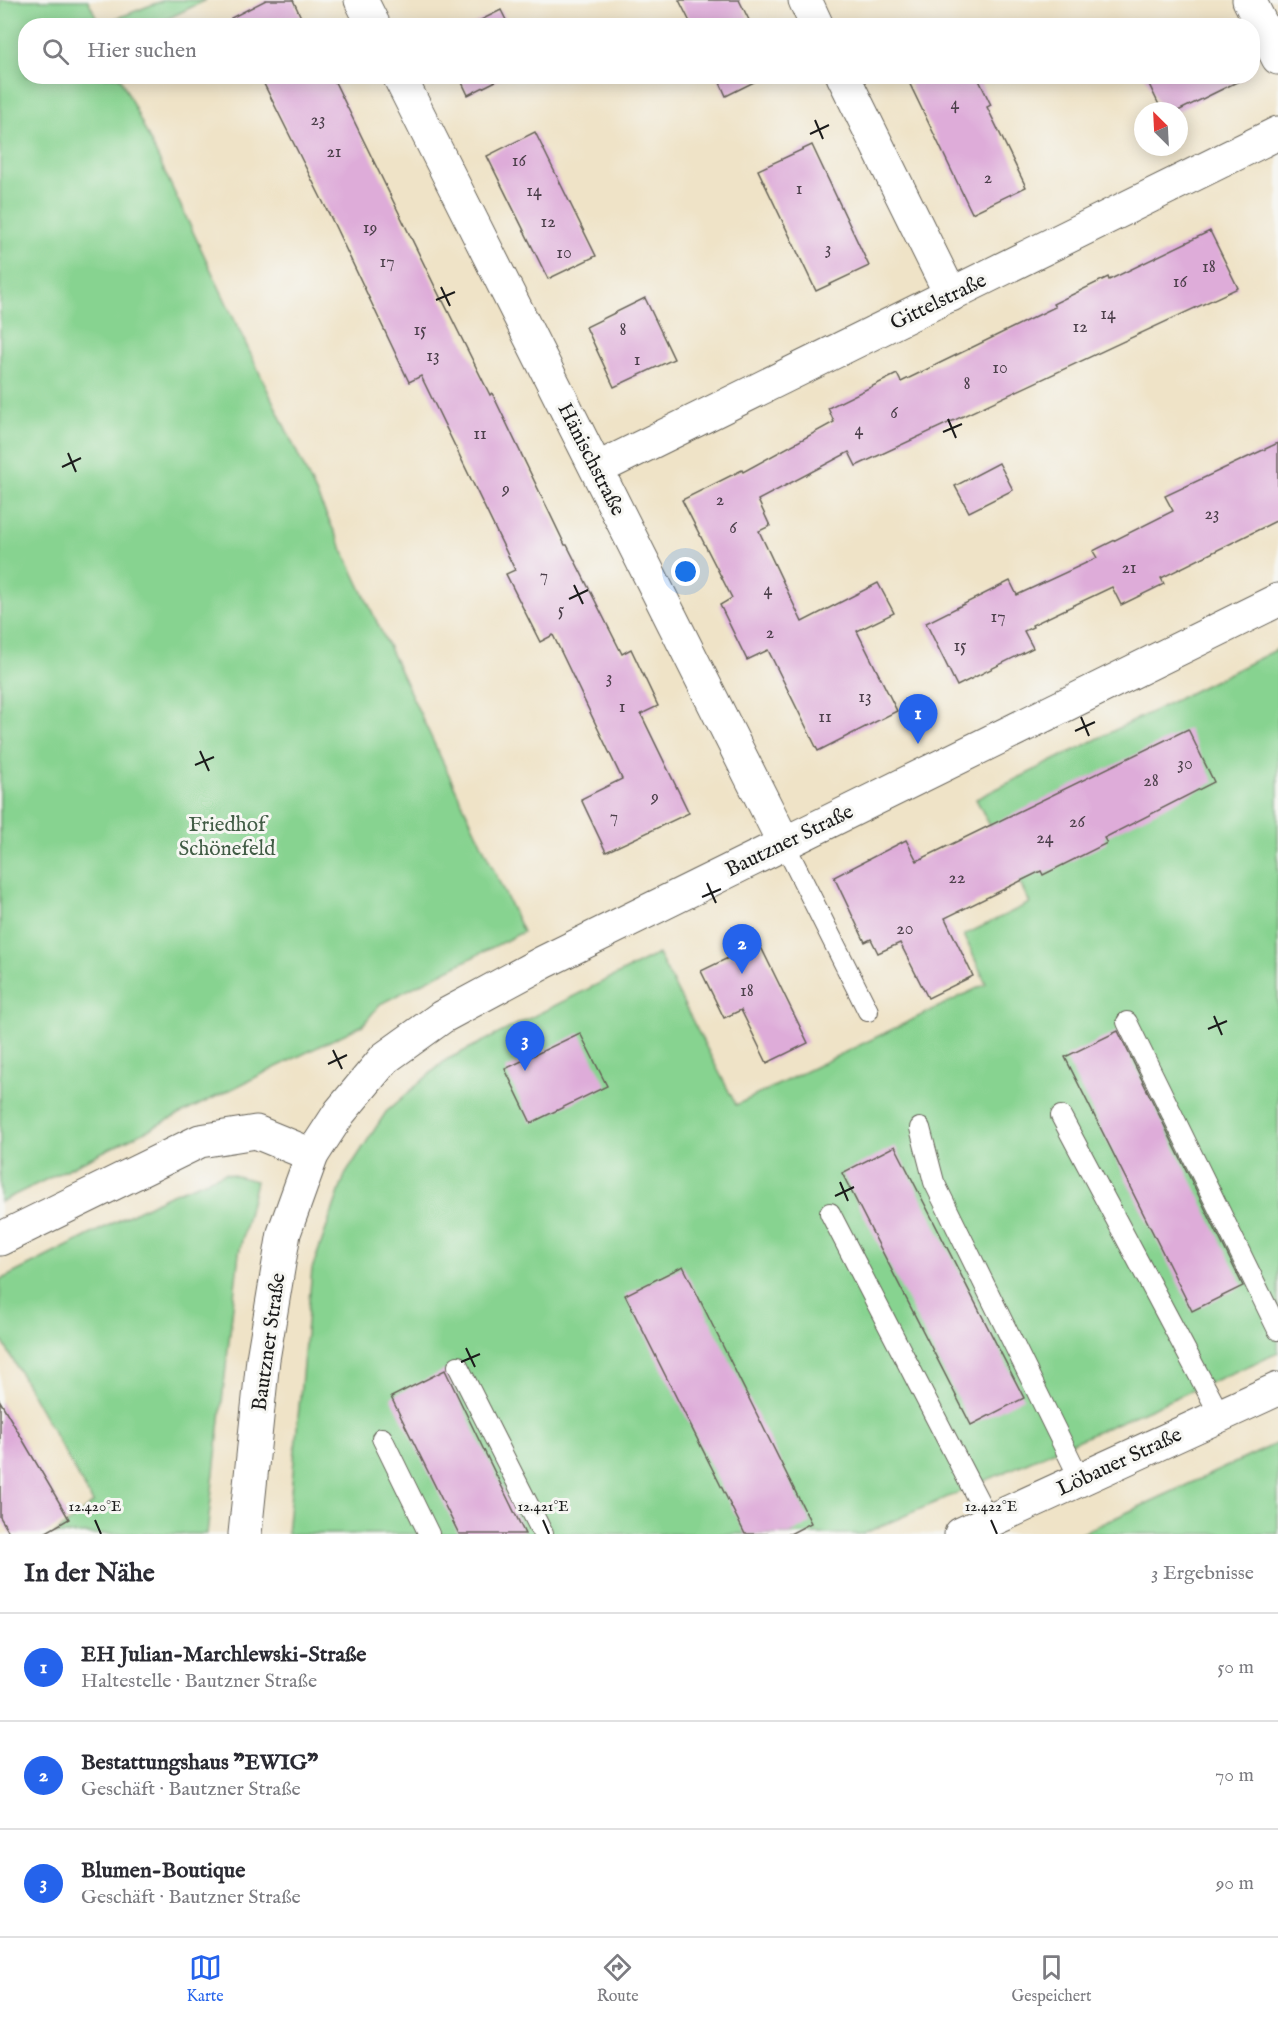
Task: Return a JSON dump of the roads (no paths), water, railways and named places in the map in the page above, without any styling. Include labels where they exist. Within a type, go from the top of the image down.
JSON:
[{"type":"street","points":[[361,0],[370,18]]},
{"type":"street","points":[[805,0],[813,18]]},
{"type":"street","points":[[1249,0],[1258,18]]},
{"type":"street","points":[[1260,22],[1278,58]]},
{"type":"street","name":"Hänischstraße","points":[[403,84],[784,843]]},
{"type":"street","points":[[847,84],[951,295]]},
{"type":"street","name":"Gittelstraße","points":[[597,470],[1278,133]]},
{"type":"street","name":"Bautzner Straße","points":[[245,1534],[263,1359],[284,1233],[312,1155],[340,1112],[385,1058],[442,1017],[544,962],[1278,600]]},
{"type":"street","points":[[0,1239],[200,1141],[256,1132],[312,1155]]},
{"type":"street","name":"Löbauer Straße","points":[[975,1528],[1278,1389]]},
{"type":"lane","points":[[784,843],[868,1011]]},
{"type":"lane","points":[[1126,1022],[1278,1330]]},
{"type":"lane","points":[[1061,1116],[1220,1416]]},
{"type":"lane","points":[[920,1128],[934,1182],[1080,1479]]},
{"type":"lane","points":[[830,1213],[975,1528]]},
{"type":"lane","points":[[458,1366],[543,1534]]},
{"type":"lane","points":[[382,1438],[429,1534]]},
{"type":"place","name":"EH Julian-Marchlewski-Straße","points":[[918,744]]},
{"type":"place","name":"Bestattungshaus \"EWIG\"","points":[[742,974]]},
{"type":"place","name":"Blumen-Boutique","points":[[525,1071]]},
{"type":"park label","name":"Friedhof Schönefeld","points":[[227,836]]}]
